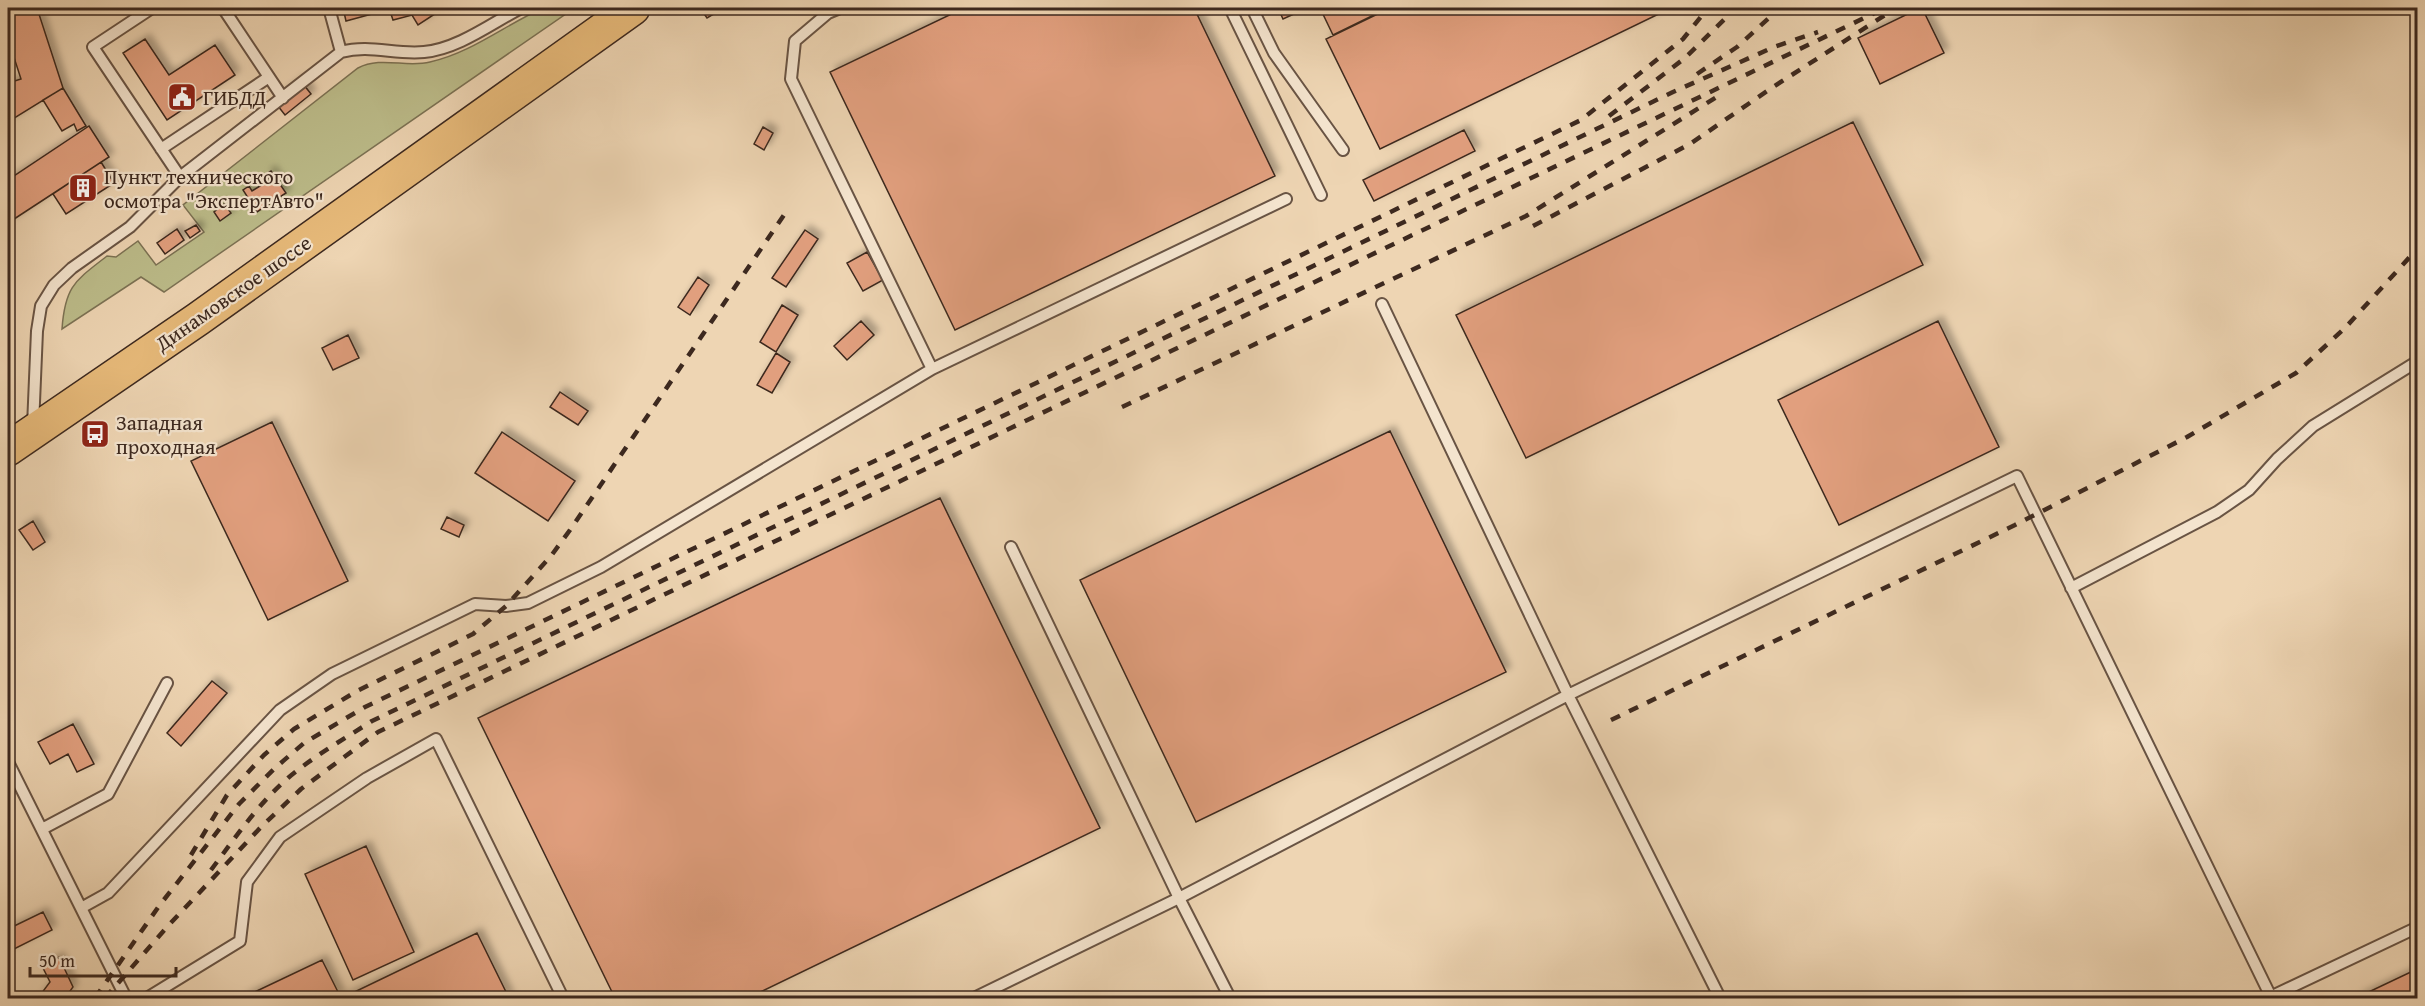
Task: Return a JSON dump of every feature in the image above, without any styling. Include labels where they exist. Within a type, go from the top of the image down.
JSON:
[{"type":"main road","name":"Динамовское шоссе","points":[[20,440],[198,319],[633,8]]},
{"type":"lane","points":[[152,8],[93,47],[180,177]]},
{"type":"lane","points":[[223,8],[283,98]]},
{"type":"lane","points":[[329,8],[341,52]]},
{"type":"lane","points":[[20,440],[41,306],[54,285],[72,268],[130,227],[180,177],[341,52],[366,48],[405,53],[428,52],[454,44],[521,8]]},
{"type":"lane","points":[[840,8],[828,13],[795,41],[791,79],[932,369]]},
{"type":"lane","points":[[1230,8],[1321,195]]},
{"type":"lane","points":[[1251,8],[1274,53],[1343,150]]},
{"type":"lane","points":[[161,149],[269,77]]},
{"type":"lane","points":[[81,908],[108,893],[279,710],[332,674],[475,604],[506,606],[528,603],[601,567],[932,369],[1286,199]]},
{"type":"lane","points":[[1382,304],[1568,696],[1720,999]]},
{"type":"lane","points":[[2071,588],[2217,512],[2249,490],[2313,426],[2418,361]]},
{"type":"lane","points":[[974,999],[1179,898],[1568,696],[2017,476],[2270,998],[2418,927]]},
{"type":"lane","points":[[1011,547],[1179,898],[1230,999]]},
{"type":"lane","points":[[42,829],[108,794],[167,684]]},
{"type":"lane","points":[[147,999],[240,941],[247,882],[280,837],[367,777],[436,739],[563,999]]},
{"type":"lane","points":[[8,762],[126,999]]},
{"type":"green space","points":[[543,8],[564,8],[570,11],[164,292],[141,277],[62,329],[69,294],[79,279],[107,256],[116,257],[138,241],[156,265],[204,232],[183,205],[358,68],[376,63],[412,64],[445,58]]},
{"type":"building","points":[[8,8],[37,8],[63,88],[8,122],[8,94],[10,93],[8,83],[21,79],[8,39]]},
{"type":"building","points":[[343,8],[370,8],[372,14],[346,21]]},
{"type":"building","points":[[389,8],[444,8],[418,25],[412,15],[393,20]]},
{"type":"building","points":[[700,8],[724,8],[707,18]]},
{"type":"building","points":[[964,8],[1194,8],[1275,176],[955,330],[830,72]]},
{"type":"building","points":[[1278,8],[1307,8],[1283,19]]},
{"type":"building","points":[[1320,8],[1378,8],[1380,12],[1333,35]]},
{"type":"building","points":[[1390,8],[1671,8],[1380,149],[1326,39]]},
{"type":"building","points":[[1920,8],[1944,53],[1880,84],[1858,38]]},
{"type":"building","points":[[145,39],[169,75],[215,45],[235,75],[167,120],[123,53]]},
{"type":"building","points":[[300,80],[311,94],[285,115],[274,101]]},
{"type":"building","points":[[63,88],[86,126],[77,131],[74,124],[62,131],[43,100]]},
{"type":"building","points":[[1853,122],[1923,265],[1526,458],[1456,315]]},
{"type":"building","points":[[89,126],[109,157],[8,223],[8,180]]},
{"type":"building","points":[[763,127],[773,133],[764,150],[754,144]]},
{"type":"building","points":[[1464,130],[1475,151],[1374,201],[1363,180]]},
{"type":"building","name":"Пункт технического осмотра \"ЭкспертАвто\"","points":[[101,162],[114,183],[66,214],[53,194]]},
{"type":"building","points":[[271,171],[286,193],[257,212],[243,190],[249,186],[252,191],[270,180],[266,174]]},
{"type":"building","points":[[224,204],[231,213],[220,221],[214,212]]},
{"type":"building","points":[[196,225],[200,231],[190,238],[185,231]]},
{"type":"building","points":[[177,229],[184,240],[165,254],[157,243]]},
{"type":"building","points":[[805,230],[818,239],[786,287],[772,278]]},
{"type":"building","points":[[867,252],[883,280],[863,291],[847,263]]},
{"type":"building","points":[[698,277],[709,285],[690,315],[678,307]]},
{"type":"building","points":[[782,305],[798,315],[776,352],[760,342]]},
{"type":"building","points":[[861,321],[874,335],[847,360],[834,346]]},
{"type":"building","points":[[1938,321],[1999,447],[1839,525],[1778,400]]},
{"type":"building","points":[[348,335],[359,358],[333,370],[322,348]]},
{"type":"building","points":[[776,353],[790,362],[772,393],[757,385]]},
{"type":"building","points":[[560,392],[588,411],[578,425],[550,407]]},
{"type":"building","points":[[272,422],[348,581],[268,620],[191,461]]},
{"type":"building","points":[[1390,431],[1506,672],[1196,822],[1080,580]]},
{"type":"building","points":[[502,432],[575,481],[548,521],[475,473]]},
{"type":"building","points":[[940,498],[1100,828],[748,998],[615,998],[478,718]]},
{"type":"building","points":[[447,517],[464,525],[459,537],[441,529]]},
{"type":"building","points":[[33,521],[45,542],[33,550],[19,530]]},
{"type":"building","points":[[212,681],[227,693],[181,746],[167,733]]},
{"type":"building","points":[[73,724],[94,764],[77,772],[68,754],[50,764],[38,742]]},
{"type":"building","points":[[366,846],[414,952],[353,980],[305,874]]},
{"type":"building","points":[[43,912],[52,930],[8,952],[8,929]]},
{"type":"building","points":[[477,933],[509,998],[342,998]]},
{"type":"building","points":[[59,957],[73,987],[65,998],[38,998],[50,982],[42,966]]},
{"type":"building","points":[[322,960],[341,998],[242,998]]},
{"type":"building","points":[[2415,970],[2418,976],[2418,998],[2356,998]]},
{"type":"railway","points":[[95,998],[159,906],[239,804],[304,743],[365,707],[1581,120],[1683,39],[1708,8]]},
{"type":"railway","points":[[1609,116],[1685,58],[1736,8]]},
{"type":"railway","points":[[1697,74],[1737,47],[1780,8]]},
{"type":"railway","points":[[105,998],[167,927],[261,827],[301,789],[378,732],[1885,8]]},
{"type":"railway","points":[[1533,226],[1690,144],[1773,87],[1896,8]]},
{"type":"railway","points":[[211,870],[247,822],[277,788],[308,762],[372,721],[1673,92],[1774,47],[1818,32]]},
{"type":"railway","points":[[1122,407],[1526,216],[1723,93]]},
{"type":"railway","points":[[191,855],[227,795],[264,755],[294,729],[357,691],[473,634],[506,606],[551,556],[570,530],[788,209]]},
{"type":"railway","points":[[1611,720],[2015,525],[2187,437],[2296,373],[2345,328],[2418,248]]},
{"type":"place","name":"ГИБДД","points":[[182,97]]},
{"type":"place","name":"Пункт технического осмотра \"ЭкспертАвто\"","points":[[83,188]]},
{"type":"place","name":"Западная проходная","points":[[95,434]]}]
